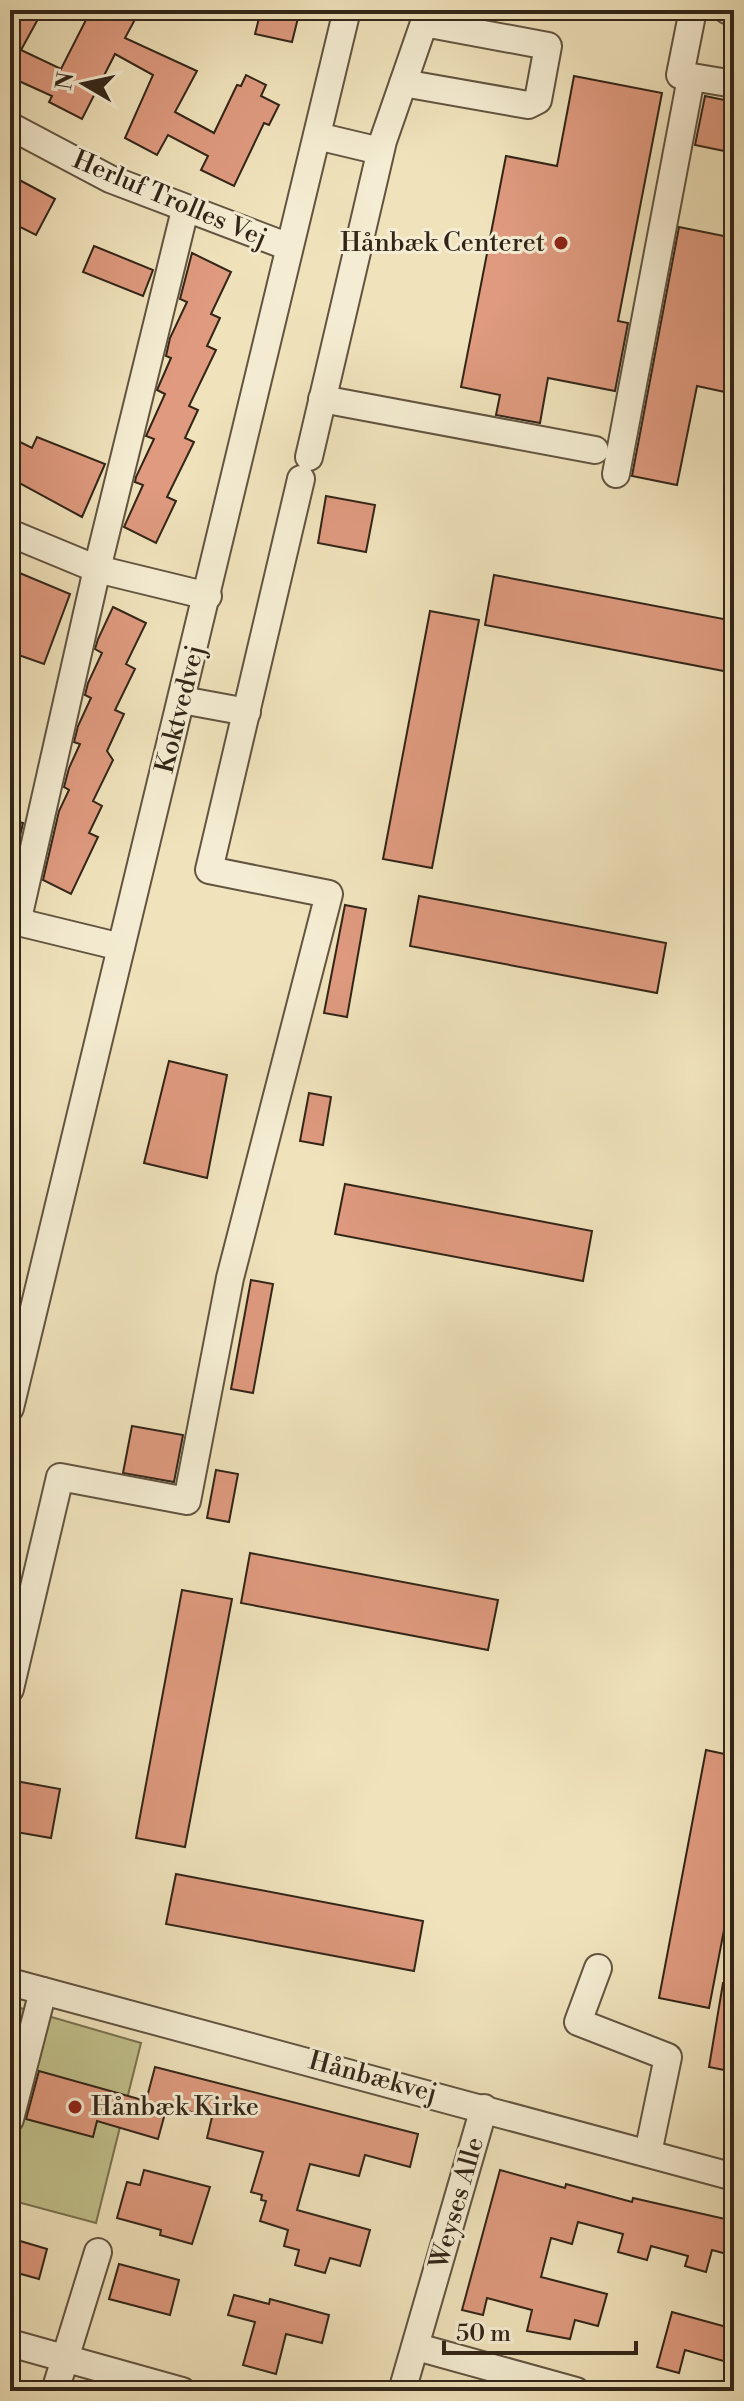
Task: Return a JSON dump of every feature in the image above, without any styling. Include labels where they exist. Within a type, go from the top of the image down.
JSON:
[{"type":"street","name":"Koktvedvej","points":[[10,1408],[347,10]]},
{"type":"street","points":[[693,10],[680,75],[734,84]]},
{"type":"street","points":[[727,10],[734,11]]},
{"type":"street","points":[[10,1689],[60,1477],[187,1501],[230,1278],[329,894],[209,870],[380,151],[403,83],[424,23],[457,20],[548,46],[538,100],[528,105],[403,83]]},
{"type":"street","points":[[616,474],[691,78]]},
{"type":"street","name":"Herluf Trolles Vej","points":[[10,126],[110,179],[289,247]]},
{"type":"street","points":[[317,136],[380,151]]},
{"type":"street","points":[[121,947],[13,922],[185,210]]},
{"type":"street","points":[[322,399],[595,450]]},
{"type":"street","points":[[10,533],[97,569],[208,596]]},
{"type":"street","points":[[182,700],[247,712]]},
{"type":"street","points":[[598,1968],[578,2022],[668,2057],[648,2153]]},
{"type":"street","name":"Hånbækvej","points":[[10,1982],[734,2177]]},
{"type":"street","points":[[10,2119],[43,1991]]},
{"type":"street","name":"Weyses Alle","points":[[402,2391],[484,2108]]},
{"type":"street","points":[[55,2391],[68,2358],[98,2252]]},
{"type":"street","points":[[10,2343],[182,2391]]},
{"type":"street","points":[[417,2347],[576,2391]]},
{"type":"green space","points":[[10,2005],[141,2043],[96,2223],[10,2200]]},
{"type":"building","points":[[10,10],[43,10],[21,50],[61,69],[91,10],[140,10],[125,38],[197,71],[175,112],[214,133],[237,85],[241,86],[246,75],[266,85],[261,96],[279,105],[269,125],[264,123],[234,186],[201,170],[208,156],[168,135],[157,155],[125,138],[153,75],[115,54],[82,119],[49,102],[52,96],[10,77]]},
{"type":"building","points":[[261,10],[300,10],[292,42],[255,34]]},
{"type":"building","name":"Hånbæk Centeret","points":[[574,76],[662,93],[618,321],[628,323],[615,391],[548,378],[540,423],[496,415],[500,395],[461,387],[506,156],[557,166]]},
{"type":"building","points":[[705,96],[734,102],[734,153],[695,145]]},
{"type":"building","points":[[10,175],[55,199],[36,235],[10,222]]},
{"type":"building","points":[[679,227],[734,238],[734,394],[697,386],[677,485],[632,476]]},
{"type":"building","points":[[94,246],[153,270],[143,296],[83,272]]},
{"type":"building","points":[[192,253],[231,272],[211,314],[220,318],[207,346],[216,350],[189,406],[198,410],[185,438],[194,442],[167,497],[176,501],[156,543],[124,527],[143,485],[135,482],[136,477],[154,439],[146,436],[165,394],[157,390],[171,358],[166,356],[170,338],[187,302],[180,299]]},
{"type":"building","points":[[10,437],[32,448],[37,437],[105,464],[82,517],[10,478]]},
{"type":"building","points":[[326,496],[375,505],[366,552],[318,543]]},
{"type":"building","points":[[10,569],[70,594],[44,664],[10,652]]},
{"type":"building","points":[[494,575],[734,621],[734,673],[485,625]]},
{"type":"building","points":[[113,607],[146,623],[126,664],[135,669],[115,710],[124,714],[107,751],[113,760],[93,801],[102,806],[89,833],[98,837],[71,894],[43,880],[59,811],[69,790],[64,787],[69,768],[80,744],[74,742],[78,726],[91,698],[85,695],[88,683],[102,653],[95,649]]},
{"type":"building","points":[[430,611],[479,620],[432,868],[383,859]]},
{"type":"building","points":[[10,820],[23,823],[13,866],[10,865]]},
{"type":"building","points":[[419,896],[666,943],[657,993],[410,946]]},
{"type":"building","points":[[345,905],[366,909],[347,1017],[324,1013]]},
{"type":"building","points":[[169,1061],[227,1075],[207,1178],[144,1163]]},
{"type":"building","points":[[309,1093],[331,1097],[323,1145],[300,1141]]},
{"type":"building","points":[[345,1184],[592,1231],[583,1281],[335,1234]]},
{"type":"building","points":[[251,1280],[273,1284],[253,1393],[231,1389]]},
{"type":"building","points":[[132,1426],[183,1435],[174,1482],[123,1473]]},
{"type":"building","points":[[216,1470],[238,1474],[229,1522],[207,1518]]},
{"type":"building","points":[[250,1553],[498,1600],[488,1650],[241,1603]]},
{"type":"building","points":[[182,1590],[232,1599],[185,1847],[136,1838]]},
{"type":"building","points":[[706,1750],[734,1756],[734,1878],[709,2008],[659,1998]]},
{"type":"building","points":[[10,1780],[60,1789],[51,1838],[10,1831]]},
{"type":"building","points":[[176,1874],[423,1921],[414,1971],[166,1924]]},
{"type":"building","points":[[723,1983],[734,1984],[734,2072],[709,2067]]},
{"type":"building","points":[[155,2067],[418,2134],[410,2167],[365,2155],[359,2176],[310,2164],[297,2210],[370,2230],[360,2266],[330,2258],[325,2273],[295,2265],[299,2250],[284,2246],[288,2230],[260,2221],[266,2201],[261,2200],[262,2195],[251,2192],[263,2152],[207,2138],[212,2117],[167,2106],[158,2139],[97,2121],[93,2137],[26,2119],[39,2071],[146,2101]]},
{"type":"building","points":[[144,2170],[210,2187],[192,2244],[160,2235],[161,2230],[117,2218],[127,2182],[140,2185]]},
{"type":"building","points":[[500,2170],[565,2188],[566,2184],[632,2202],[633,2198],[734,2221],[734,2256],[712,2250],[706,2272],[685,2266],[688,2256],[651,2246],[647,2260],[618,2252],[623,2234],[578,2222],[572,2244],[551,2238],[541,2277],[607,2294],[598,2326],[575,2320],[570,2339],[527,2331],[532,2310],[487,2298],[483,2315],[462,2310]]},
{"type":"building","points":[[10,2238],[47,2249],[39,2279],[10,2271]]},
{"type":"building","points":[[119,2264],[179,2280],[170,2315],[109,2299]]},
{"type":"building","points":[[234,2295],[269,2304],[270,2299],[329,2315],[322,2343],[286,2334],[276,2374],[243,2365],[255,2322],[228,2315]]},
{"type":"building","points":[[672,2312],[734,2329],[734,2364],[685,2350],[679,2373],[657,2367]]},
{"type":"place","name":"Hånbæk Centeret","points":[[561,243]]},
{"type":"place","name":"Hånbæk Kirke","points":[[75,2107]]}]
